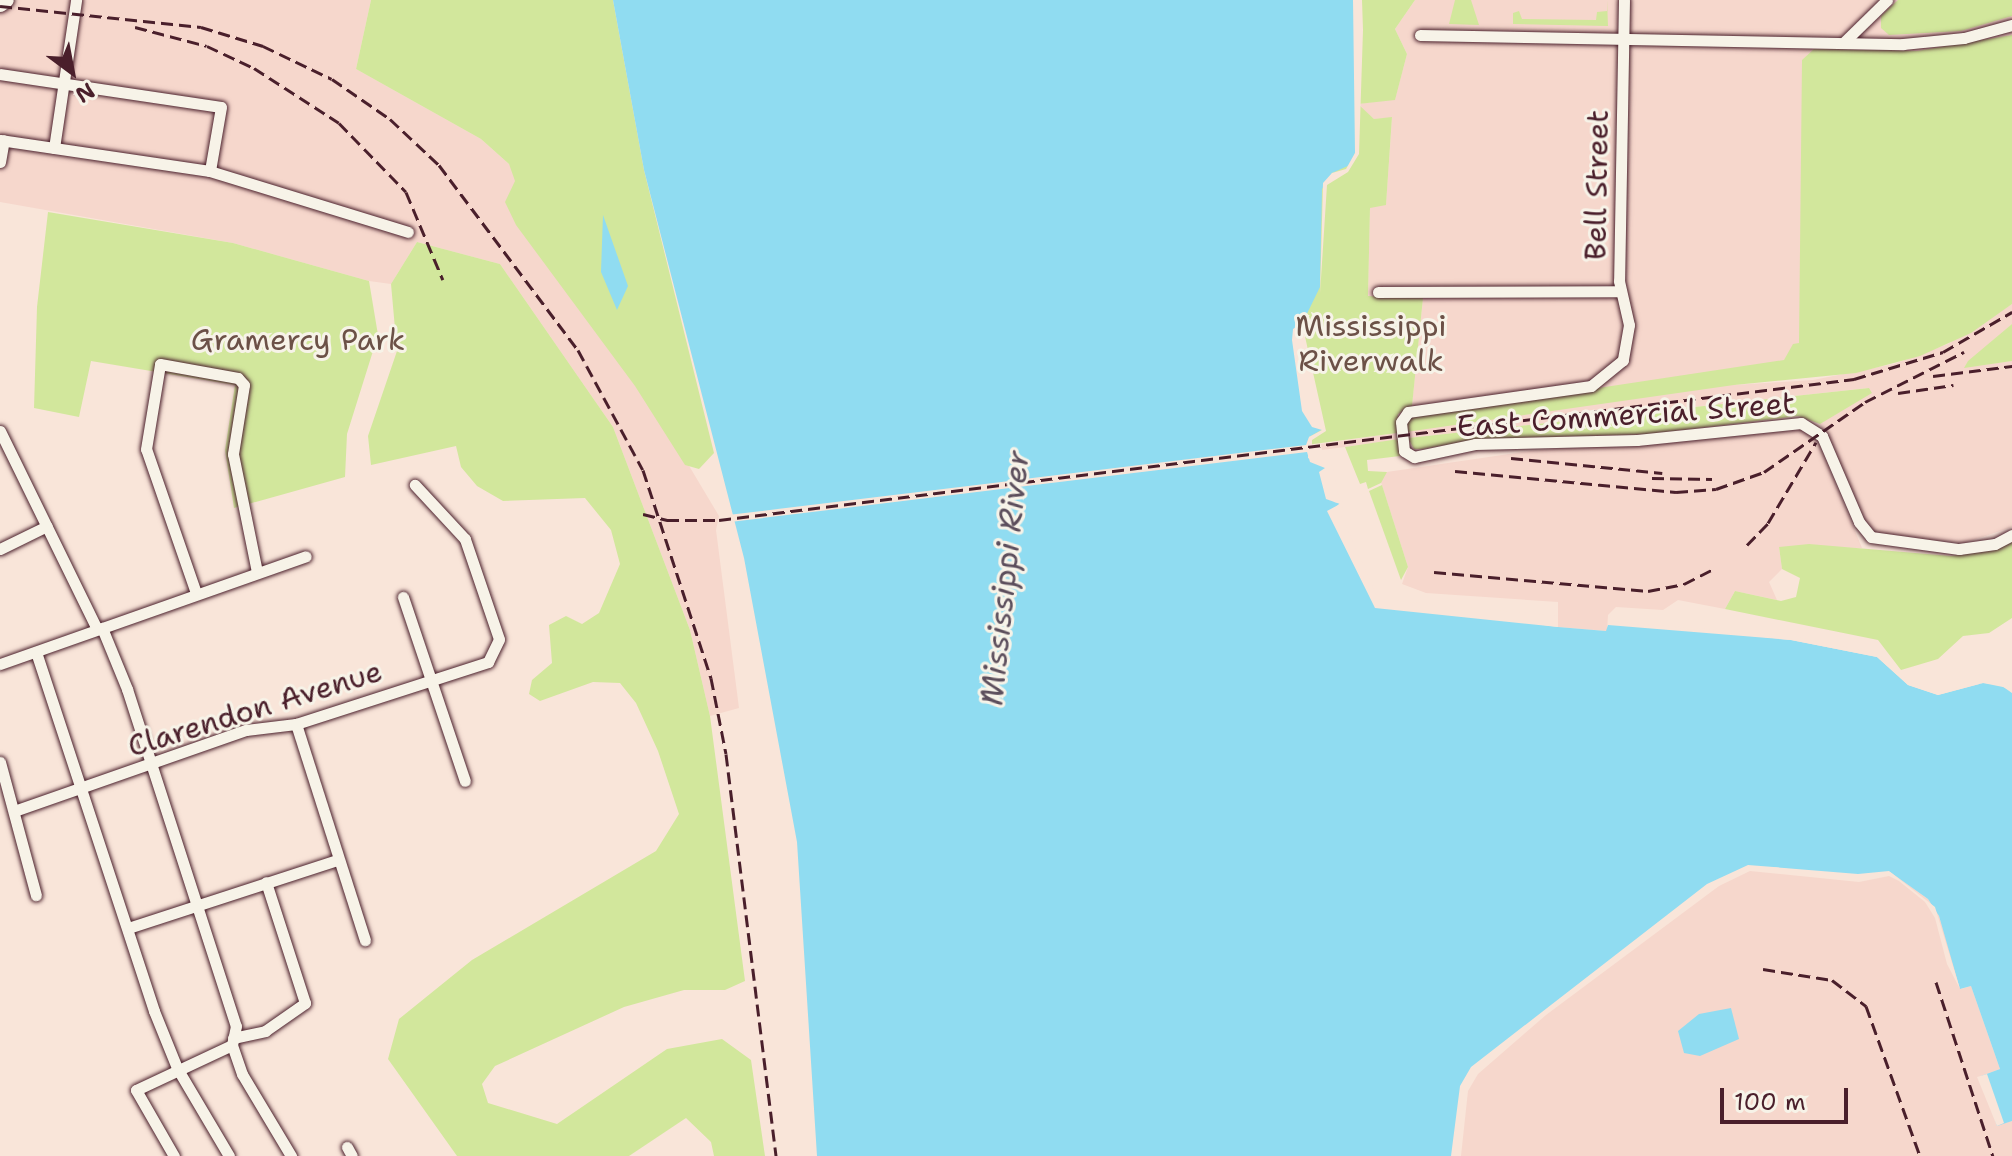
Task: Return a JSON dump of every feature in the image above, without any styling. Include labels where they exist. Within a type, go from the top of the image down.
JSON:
[{"type":"highway","points":[[0,4],[6,0]]},
{"type":"street","points":[[54,148],[76,0]]},
{"type":"street","name":"Bell Street","points":[[1405,415],[1591,386],[1619,367],[1629,325],[1620,291],[1624,0]]},
{"type":"street","points":[[1844,42],[1887,0]]},
{"type":"street","points":[[1420,35],[1943,41],[2012,25]]},
{"type":"street","points":[[0,74],[221,107],[210,171]]},
{"type":"street","points":[[0,162],[2,140],[210,171],[408,232]]},
{"type":"street","points":[[1378,292],[1620,291]]},
{"type":"street","points":[[196,593],[146,449],[160,364],[238,378],[243,396],[233,454],[257,572]]},
{"type":"street","name":"East Commercial Street","points":[[1405,415],[1404,451],[1414,457],[1475,444],[1637,440],[1801,423],[1822,436],[1859,522],[1871,537],[1959,549],[1995,544],[2012,535]]},
{"type":"street","points":[[0,431],[99,628],[151,765],[198,904],[234,1017],[232,1042],[242,1074],[291,1156]]},
{"type":"street","name":"Clarendon Avenue","points":[[17,810],[246,730],[296,724],[488,662],[499,645],[465,539],[415,485]]},
{"type":"street","points":[[0,549],[47,526]]},
{"type":"street","points":[[0,664],[306,556]]},
{"type":"street","points":[[403,597],[465,781]]},
{"type":"street","points":[[36,652],[177,1068],[229,1156]]},
{"type":"street","points":[[296,724],[365,940]]},
{"type":"street","points":[[0,762],[17,810],[20,847],[36,895]]},
{"type":"street","points":[[128,928],[337,860]]},
{"type":"street","points":[[174,1156],[136,1090],[232,1042],[265,1031],[300,1012],[305,1003],[266,882]]},
{"type":"shaded area","points":[[17,0],[371,0],[356,69],[481,139],[509,164],[719,516],[716,530],[739,708],[710,716],[690,630],[613,427],[500,264],[417,242],[391,284],[369,281],[233,243],[0,202],[0,11]]},
{"type":"shaded area","points":[[1415,0],[2012,0],[2012,278],[1734,385],[1813,380],[1894,364],[1948,344],[2012,304],[2012,324],[1965,367],[2012,361],[2012,527],[1964,543],[1879,536],[1868,529],[1820,424],[1868,388],[1408,438],[1396,422],[1401,410],[1412,405],[1423,298],[1368,296],[1370,207],[1386,204],[1392,118],[1374,119],[1357,104],[1395,99],[1407,54],[1395,29]]},
{"type":"shaded area","points":[[1801,430],[1812,434],[1820,446],[1862,548],[1779,547],[1782,569],[1769,582],[1777,600],[1735,591],[1725,609],[1678,600],[1663,610],[1616,607],[1608,615],[1607,631],[1558,627],[1558,602],[1426,593],[1402,584],[1408,567],[1380,479],[1387,472],[1530,451]]},
{"type":"shaded area","points":[[1396,433],[1397,440],[1322,450],[1321,444]]},
{"type":"shaded area","points":[[1749,867],[1890,872],[1928,899],[1939,916],[1961,989],[1971,986],[2000,1069],[1981,1076],[1997,1125],[2012,1121],[2012,1156],[1457,1156],[1467,1080],[1529,1025],[1693,902]]},
{"type":"green space","points":[[371,0],[613,0],[644,170],[714,453],[699,469],[685,465],[635,386],[516,225],[505,202],[515,181],[509,164],[481,139],[356,69]]},
{"type":"green space","name":"Mississippi Riverwalk","points":[[1358,0],[1415,0],[1395,29],[1407,54],[1395,100],[1358,104],[1374,119],[1392,117],[1386,205],[1370,208],[1368,296],[1423,298],[1412,406],[1398,414],[1397,433],[1306,445],[1318,417],[1299,306]]},
{"type":"green space","points":[[1455,0],[1471,0],[1479,25],[1449,24]]},
{"type":"green space","points":[[1607,0],[1608,26],[1513,24],[1513,13],[1519,11],[1522,19],[1596,20],[1597,12],[1607,11]]},
{"type":"green space","points":[[1898,0],[2012,0],[2012,16],[1961,31],[1889,35],[1881,28],[1881,16]]},
{"type":"green space","points":[[2012,35],[2012,304],[1971,333],[1920,356],[1856,373],[1734,385],[1406,432],[1407,419],[1414,416],[1784,360],[1793,344],[1799,343],[1802,60],[1814,49],[1917,51]]},
{"type":"green space","name":"Gramercy Park","points":[[48,212],[233,243],[369,281],[378,335],[347,434],[345,477],[234,508],[225,450],[235,385],[91,361],[79,417],[34,408],[37,307]]},
{"type":"green space","points":[[417,242],[500,264],[613,427],[690,630],[710,716],[745,981],[725,990],[684,990],[624,1007],[495,1066],[482,1084],[488,1103],[557,1124],[667,1049],[722,1039],[751,1060],[765,1156],[714,1156],[711,1142],[686,1118],[629,1156],[457,1156],[388,1059],[399,1019],[472,960],[656,851],[679,814],[658,751],[636,703],[620,683],[593,682],[540,701],[529,694],[532,680],[552,663],[549,625],[566,616],[582,624],[599,613],[620,564],[611,530],[585,498],[503,501],[477,486],[461,467],[456,446],[371,465],[368,436],[397,351],[391,284]]},
{"type":"green space","points":[[2012,324],[2012,361],[1964,368],[1968,361]]},
{"type":"green space","points":[[1869,388],[1872,393],[1820,424],[1798,416],[1648,434],[1481,439],[1422,449],[1414,449],[1408,438]]},
{"type":"green space","points":[[1399,439],[1400,456],[1367,460],[1368,471],[1387,472],[1381,483],[1368,489],[1366,482],[1360,484],[1345,447]]},
{"type":"green space","points":[[1382,485],[1408,567],[1401,580],[1369,491]]},
{"type":"green space","points":[[2012,541],[2012,618],[1989,633],[1963,636],[1938,659],[1901,670],[1878,640],[1725,609],[1735,591],[1781,601],[1796,597],[1800,578],[1782,569],[1779,547],[1809,544],[1951,556],[1986,551]]},
{"type":"water","name":"Mississippi River","points":[[613,0],[1358,0],[1355,153],[1350,165],[1332,173],[1322,189],[1320,287],[1301,326],[1323,429],[1309,437],[1308,458],[1326,468],[1334,502],[1340,503],[1335,508],[1375,602],[1558,627],[1606,631],[1608,625],[1791,640],[1877,657],[1908,685],[1938,695],[1983,683],[2008,688],[2012,693],[2012,1121],[1997,1126],[1981,1076],[2000,1069],[1971,986],[1960,989],[1939,916],[1928,899],[1890,872],[1859,878],[1772,867],[1731,874],[1544,1012],[1467,1080],[1457,1156],[817,1156],[797,842],[744,558],[644,170]]},
{"type":"water","points":[[603,215],[628,286],[617,310],[601,272]]},
{"type":"water","points":[[1731,1008],[1739,1039],[1700,1056],[1684,1053],[1678,1031],[1699,1014]]},
{"type":"pier","points":[[1353,0],[1362,0],[1359,154],[1348,172],[1327,185],[1320,294],[1323,183],[1332,173],[1346,169],[1355,153]]},
{"type":"pier","points":[[1302,323],[1326,431],[1312,440],[1312,457],[1333,466],[1339,499],[1344,503],[1340,512],[1378,599],[1558,616],[1558,627],[1375,608],[1327,511],[1340,504],[1326,499],[1319,472],[1325,468],[1310,462],[1307,452],[730,522],[728,515],[1306,445],[1309,437],[1322,430],[1312,427],[1302,411],[1292,340],[1293,329]]},
{"type":"pier","points":[[1608,621],[1792,636],[1878,654],[1910,682],[1938,691],[1999,680],[2010,685],[2012,693],[1999,684],[1983,683],[1938,695],[1908,685],[1877,657],[1791,640]]},
{"type":"pier","points":[[1748,865],[1858,874],[1889,871],[1935,907],[1960,989],[1947,964],[1935,918],[1925,902],[1899,881],[1889,876],[1859,882],[1750,871],[1719,886],[1546,1015],[1478,1074],[1468,1091],[1461,1156],[1451,1156],[1460,1086],[1471,1067],[1707,884]]},
{"type":"pier","points":[[1987,1074],[2004,1123],[1997,1126],[1977,1077]]},
{"type":"railway","points":[[0,6],[201,27],[263,46],[332,79],[390,119],[439,165],[578,350],[643,470],[711,678],[726,754],[776,1156]]},
{"type":"railway","points":[[135,27],[207,46],[254,68],[339,123],[406,192],[443,280]]},
{"type":"railway","points":[[643,514],[667,520],[719,520],[1854,379],[1943,352],[2012,312]]},
{"type":"railway","points":[[1455,471],[1676,492],[1716,489],[1764,472],[1865,402],[1964,352]]},
{"type":"railway","points":[[1933,376],[2012,366]]},
{"type":"railway","points":[[1898,393],[1953,385]]},
{"type":"railway","points":[[1747,545],[1768,523],[1816,442]]},
{"type":"railway","points":[[1511,458],[1662,473]]},
{"type":"railway","points":[[1652,478],[1712,479]]},
{"type":"railway","points":[[1434,572],[1648,591],[1684,584],[1713,569]]},
{"type":"railway","points":[[1763,969],[1832,980],[1866,1006],[1920,1156]]},
{"type":"railway","points":[[1936,982],[1993,1156]]}]
